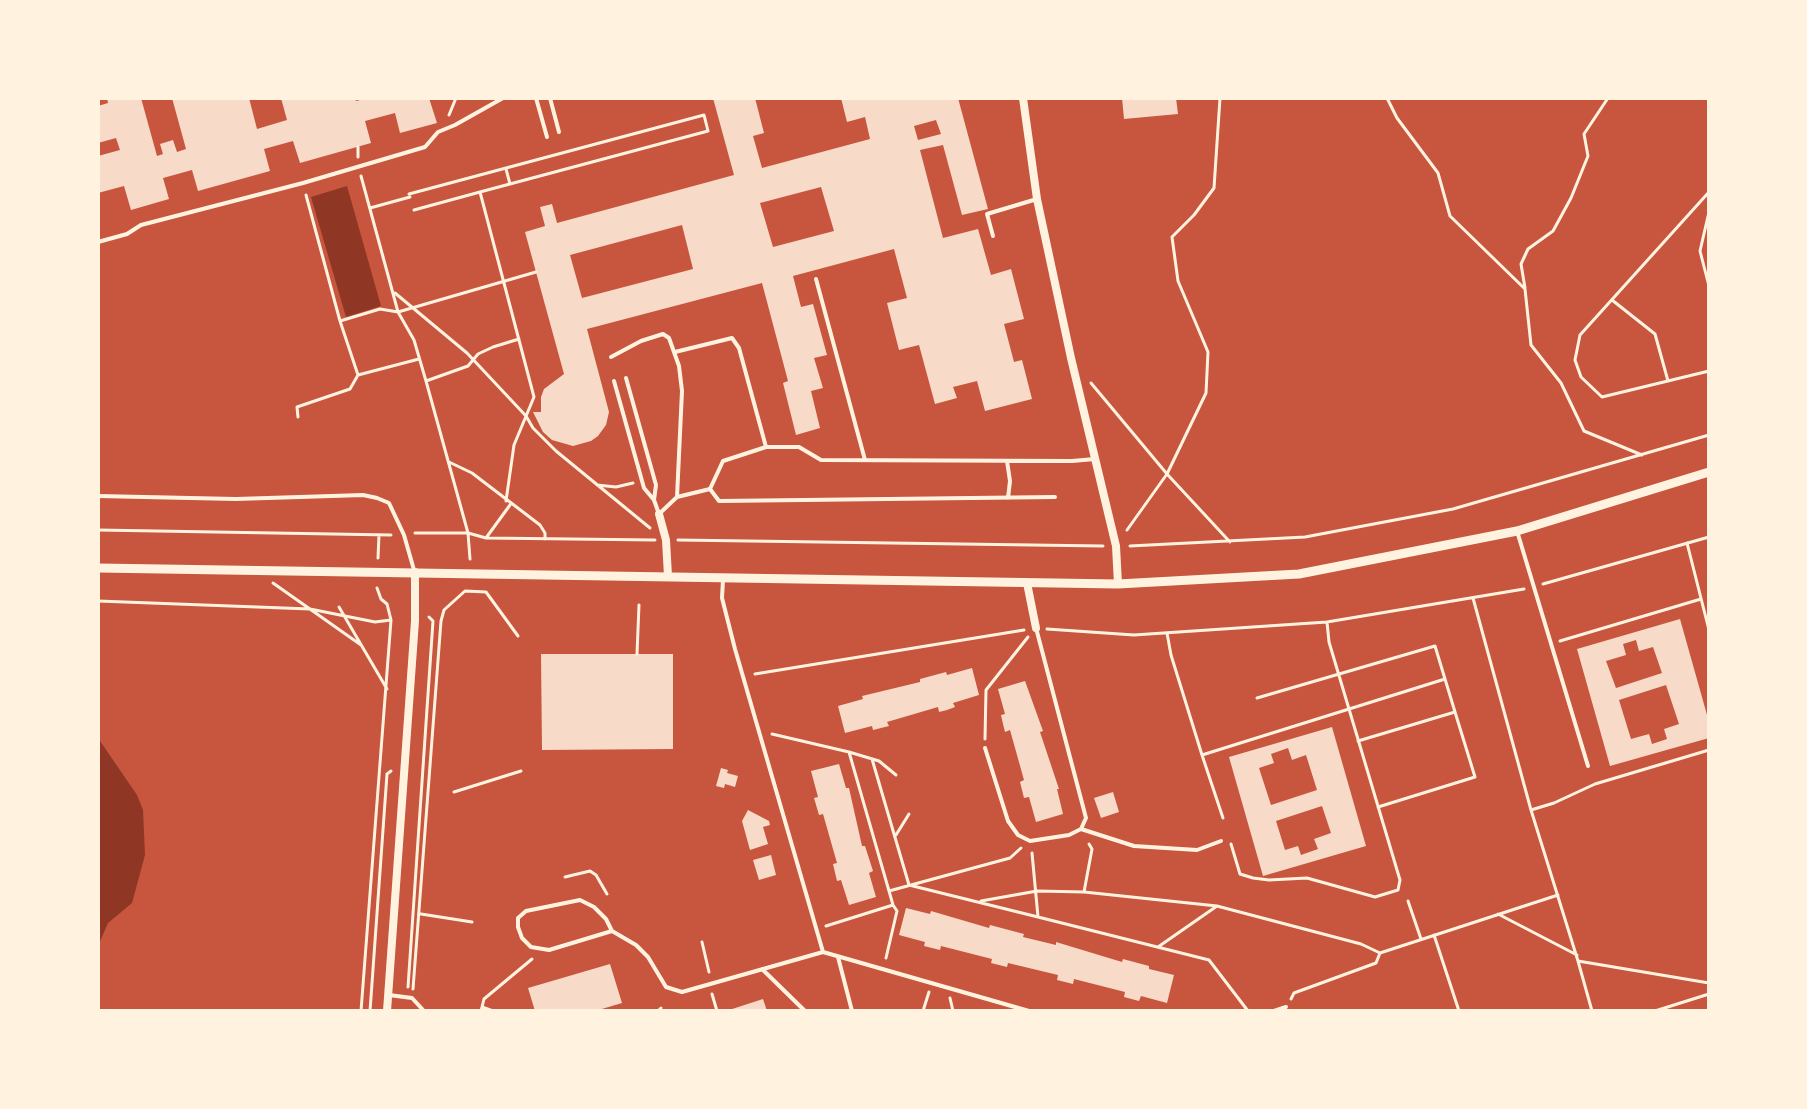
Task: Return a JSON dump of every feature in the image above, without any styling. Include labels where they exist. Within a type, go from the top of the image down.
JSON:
[{"type":"street","points":[[1023,98],[1037,199],[1116,546],[1118,584]]},
{"type":"street","points":[[98,568],[1118,584],[1299,574],[1517,531],[1709,472]]},
{"type":"street","points":[[659,514],[666,540],[668,576]]},
{"type":"street","points":[[387,1011],[415,572]]},
{"type":"street","points":[[1027,583],[1036,628]]},
{"type":"lane","points":[[98,242],[127,234],[141,225],[303,183],[425,147],[438,132],[503,98]]},
{"type":"lane","points":[[536,98],[547,137]]},
{"type":"lane","points":[[550,98],[559,132]]},
{"type":"lane","points":[[993,236],[987,214],[1037,199]]},
{"type":"lane","points":[[816,279],[865,460]]},
{"type":"lane","points":[[611,357],[641,341],[663,334],[669,338],[675,352],[682,391],[677,497]]},
{"type":"lane","points":[[675,352],[732,338],[739,348],[766,447]]},
{"type":"lane","points":[[626,378],[656,485],[654,500]]},
{"type":"lane","points":[[614,381],[644,488],[654,500],[659,514],[677,497],[710,489]]},
{"type":"lane","points":[[710,489],[723,461],[766,447],[799,447],[821,460],[1095,459]]},
{"type":"lane","points":[[1007,461],[1010,481],[1008,498]]},
{"type":"lane","points":[[710,489],[719,501],[1055,497]]},
{"type":"lane","points":[[98,496],[236,499],[363,495],[389,503],[404,535],[415,572]]},
{"type":"lane","points":[[1517,531],[1588,766]]},
{"type":"lane","points":[[723,578],[722,598],[823,952]]},
{"type":"lane","points":[[985,748],[1008,821],[1018,835],[1030,841],[1069,835],[1081,829],[1086,818],[1036,628]]},
{"type":"lane","points":[[1081,829],[1134,846],[1197,850],[1221,841]]},
{"type":"lane","points":[[612,931],[549,950],[531,947],[522,938],[518,918],[526,911],[580,900],[600,913],[612,931],[636,945],[648,957],[666,987],[682,992],[823,952],[1029,1011]]},
{"type":"lane","points":[[838,957],[852,1011]]},
{"type":"lane","points":[[762,969],[805,1011]]},
{"type":"lane","points":[[388,995],[410,998],[424,1011]]},
{"type":"lane","points":[[1274,1011],[1286,1007]]},
{"type":"path","points":[[1116,546],[1167,474],[1206,393],[1208,352],[1178,281],[1172,237],[1214,188],[1220,98]]},
{"type":"path","points":[[1387,98],[1397,118],[1438,173],[1450,216],[1525,289]]},
{"type":"path","points":[[1608,98],[1584,134],[1588,156],[1571,198],[1553,231],[1528,249],[1521,264],[1531,345],[1561,383],[1584,431],[1642,455]]},
{"type":"path","points":[[370,208],[704,115],[708,131],[414,210]]},
{"type":"path","points":[[358,147],[358,167],[398,312],[414,340],[426,381],[468,533],[470,559]]},
{"type":"path","points":[[506,168],[510,184]]},
{"type":"path","points":[[303,183],[340,321],[358,375]]},
{"type":"path","points":[[480,192],[534,397],[514,445],[508,503],[486,538]]},
{"type":"path","points":[[1709,192],[1580,335],[1575,360],[1581,377],[1602,397],[1709,371]]},
{"type":"path","points":[[1709,212],[1700,251],[1709,286]]},
{"type":"path","points":[[340,321],[380,309],[398,312],[536,272]]},
{"type":"path","points":[[393,291],[474,360],[556,451],[666,540]]},
{"type":"path","points":[[1612,300],[1655,334],[1668,381]]},
{"type":"path","points":[[426,381],[440,378],[493,347],[519,339]]},
{"type":"path","points":[[298,417],[297,407],[350,389],[358,375],[419,359]]},
{"type":"path","points":[[1090,381],[1167,474],[1230,542]]},
{"type":"path","points":[[413,533],[468,533],[486,538],[1116,546],[1305,537],[1453,509],[1709,435]]},
{"type":"path","points":[[449,462],[472,473],[540,525],[545,539]]},
{"type":"path","points":[[98,530],[395,535]]},
{"type":"path","points":[[210,533],[210,539]]},
{"type":"path","points":[[378,558],[379,535]]},
{"type":"path","points":[[743,676],[1036,628],[1134,635],[1327,622],[1536,587],[1709,537]]},
{"type":"path","points":[[1687,543],[1709,630]]},
{"type":"path","points":[[269,570],[274,586],[361,645]]},
{"type":"path","points":[[361,1011],[391,620],[387,604],[381,599],[377,588]]},
{"type":"path","points":[[410,998],[420,914],[444,610],[465,591],[486,592],[518,636]]},
{"type":"path","points":[[1473,598],[1531,810],[1592,1011]]},
{"type":"path","points":[[1552,644],[1701,599]]},
{"type":"path","points":[[98,601],[310,609],[375,622],[391,620]]},
{"type":"path","points":[[410,998],[433,621],[415,602]]},
{"type":"path","points":[[637,654],[639,605]]},
{"type":"path","points":[[339,607],[387,689]]},
{"type":"path","points":[[1221,841],[1229,839],[1240,874],[1269,880],[1307,878],[1375,897],[1398,890],[1400,880],[1329,642],[1327,622]]},
{"type":"path","points":[[985,748],[986,690],[1036,628]]},
{"type":"path","points":[[1167,633],[1171,655],[1223,818]]},
{"type":"path","points":[[1257,698],[1435,646],[1475,777],[1378,807]]},
{"type":"path","points":[[1202,755],[1445,679]]},
{"type":"path","points":[[1358,741],[1455,712]]},
{"type":"path","points":[[760,731],[879,761],[896,775]]},
{"type":"path","points":[[1531,810],[1595,784],[1709,750]]},
{"type":"path","points":[[849,752],[897,911],[883,970]]},
{"type":"path","points":[[872,759],[909,885]]},
{"type":"path","points":[[370,1011],[387,774],[405,763]]},
{"type":"path","points":[[454,792],[521,771]]},
{"type":"path","points":[[895,836],[909,814]]},
{"type":"path","points":[[1081,829],[1092,849],[1084,892]]},
{"type":"path","points":[[889,891],[1010,858],[1030,841]]},
{"type":"path","points":[[1030,841],[1038,917]]},
{"type":"path","points":[[565,877],[590,871],[596,875],[607,894]]},
{"type":"path","points":[[909,885],[1209,960],[1248,1011]]},
{"type":"path","points":[[977,902],[1037,891],[1084,892],[1217,906],[1361,944],[1380,953],[1558,895]]},
{"type":"path","points":[[1408,901],[1421,939]]},
{"type":"path","points":[[816,929],[893,905]]},
{"type":"path","points":[[1158,947],[1217,906]]},
{"type":"path","points":[[420,914],[472,922]]},
{"type":"path","points":[[1498,914],[1577,955]]},
{"type":"path","points":[[1434,935],[1458,1010],[1451,1011]]},
{"type":"path","points":[[702,942],[712,983]]},
{"type":"path","points":[[1286,1007],[1294,993],[1376,963],[1380,953]]},
{"type":"path","points":[[493,1011],[482,1009],[484,999],[532,959]]},
{"type":"path","points":[[1578,961],[1709,983]]},
{"type":"path","points":[[923,1011],[932,983]]},
{"type":"path","points":[[712,994],[717,1011]]},
{"type":"path","points":[[1655,1011],[1709,994]]},
{"type":"shaded area","points":[[347,186],[381,306],[346,317],[311,197]]},
{"type":"shaded area","points":[[98,738],[137,795],[143,810],[145,855],[132,903],[108,923],[98,946]]},
{"type":"building","points":[[107,98],[141,98],[157,156],[163,154],[160,144],[173,140],[177,152],[186,149],[172,98],[249,98],[257,129],[287,120],[281,98],[355,98],[356,101],[368,98],[429,98],[437,123],[400,133],[395,113],[365,121],[371,143],[300,163],[293,141],[264,149],[270,171],[198,191],[192,170],[163,178],[169,199],[131,210],[124,186],[98,193],[98,156],[120,150],[116,138],[98,143],[98,106],[108,103]]},
{"type":"building","points":[[713,98],[755,98],[764,133],[753,136],[762,168],[870,139],[865,117],[847,122],[841,98],[958,98],[988,209],[962,215],[943,145],[920,150],[943,238],[978,229],[991,275],[1011,269],[1024,319],[1004,324],[1014,362],[1022,360],[1032,399],[985,411],[977,381],[953,387],[957,398],[935,404],[919,345],[899,350],[887,303],[907,298],[894,249],[793,276],[801,307],[813,304],[827,355],[814,358],[823,388],[811,391],[820,428],[796,435],[783,383],[788,381],[762,283],[587,329],[609,412],[606,425],[591,441],[573,446],[552,440],[543,432],[533,412],[541,412],[544,389],[564,374],[525,232],[545,226],[540,207],[552,204],[557,223],[734,175]],"holes":[[[936,120],[941,134],[918,140],[914,126]],[[821,187],[834,231],[773,247],[760,203]],[[682,225],[693,269],[582,298],[570,255]]]},
{"type":"building","points":[[1122,98],[1176,98],[1178,114],[1124,119]]},
{"type":"building","points":[[1680,619],[1709,722],[1709,738],[1610,766],[1577,649]],"holes":[[[1636,640],[1639,651],[1653,647],[1662,673],[1616,688],[1606,661],[1626,655],[1623,644]],[[1666,685],[1679,724],[1664,729],[1667,739],[1652,744],[1649,734],[1631,739],[1619,700]]]},
{"type":"building","points":[[541,654],[673,654],[673,749],[542,750]]},
{"type":"building","points":[[972,668],[979,695],[953,703],[955,707],[947,710],[939,712],[938,707],[887,722],[889,726],[873,730],[872,726],[845,733],[838,706],[863,699],[862,696],[920,682],[920,679]]},
{"type":"building","points":[[1025,681],[1043,731],[1040,732],[1059,789],[1063,814],[1036,822],[1029,797],[1024,798],[1020,782],[1024,780],[1010,730],[1005,732],[1001,715],[1005,714],[998,689]]},
{"type":"building","points":[[1332,727],[1366,846],[1263,876],[1229,757]],"holes":[[[1288,748],[1292,760],[1306,755],[1317,790],[1271,805],[1259,768],[1274,763],[1271,754]],[[1322,806],[1331,833],[1314,839],[1318,849],[1301,855],[1298,846],[1285,850],[1276,821]]]},
{"type":"building","points":[[839,764],[846,788],[849,788],[862,846],[865,846],[873,871],[869,873],[876,897],[849,905],[841,880],[837,881],[833,864],[837,863],[823,814],[819,815],[814,798],[818,797],[811,771]]},
{"type":"building","points":[[721,768],[738,776],[735,787],[725,784],[724,788],[716,786]]},
{"type":"building","points":[[1113,792],[1119,812],[1101,818],[1094,798]]},
{"type":"building","points":[[748,810],[769,821],[770,825],[763,827],[768,844],[750,850],[742,821]]},
{"type":"building","points":[[771,855],[776,875],[759,880],[753,860]]},
{"type":"building","points":[[906,908],[930,914],[931,911],[989,928],[990,925],[1024,934],[1023,937],[1056,945],[1056,942],[1174,975],[1167,1003],[1141,996],[1139,1001],[1124,997],[1125,992],[1074,979],[1073,984],[1057,980],[1058,975],[1008,963],[1007,967],[991,963],[992,959],[941,946],[940,950],[924,946],[925,942],[899,935]]},
{"type":"building","points":[[610,964],[622,1003],[595,1011],[535,1011],[528,988]]},
{"type":"building","points":[[763,999],[767,1011],[729,1011],[729,1010]]}]
